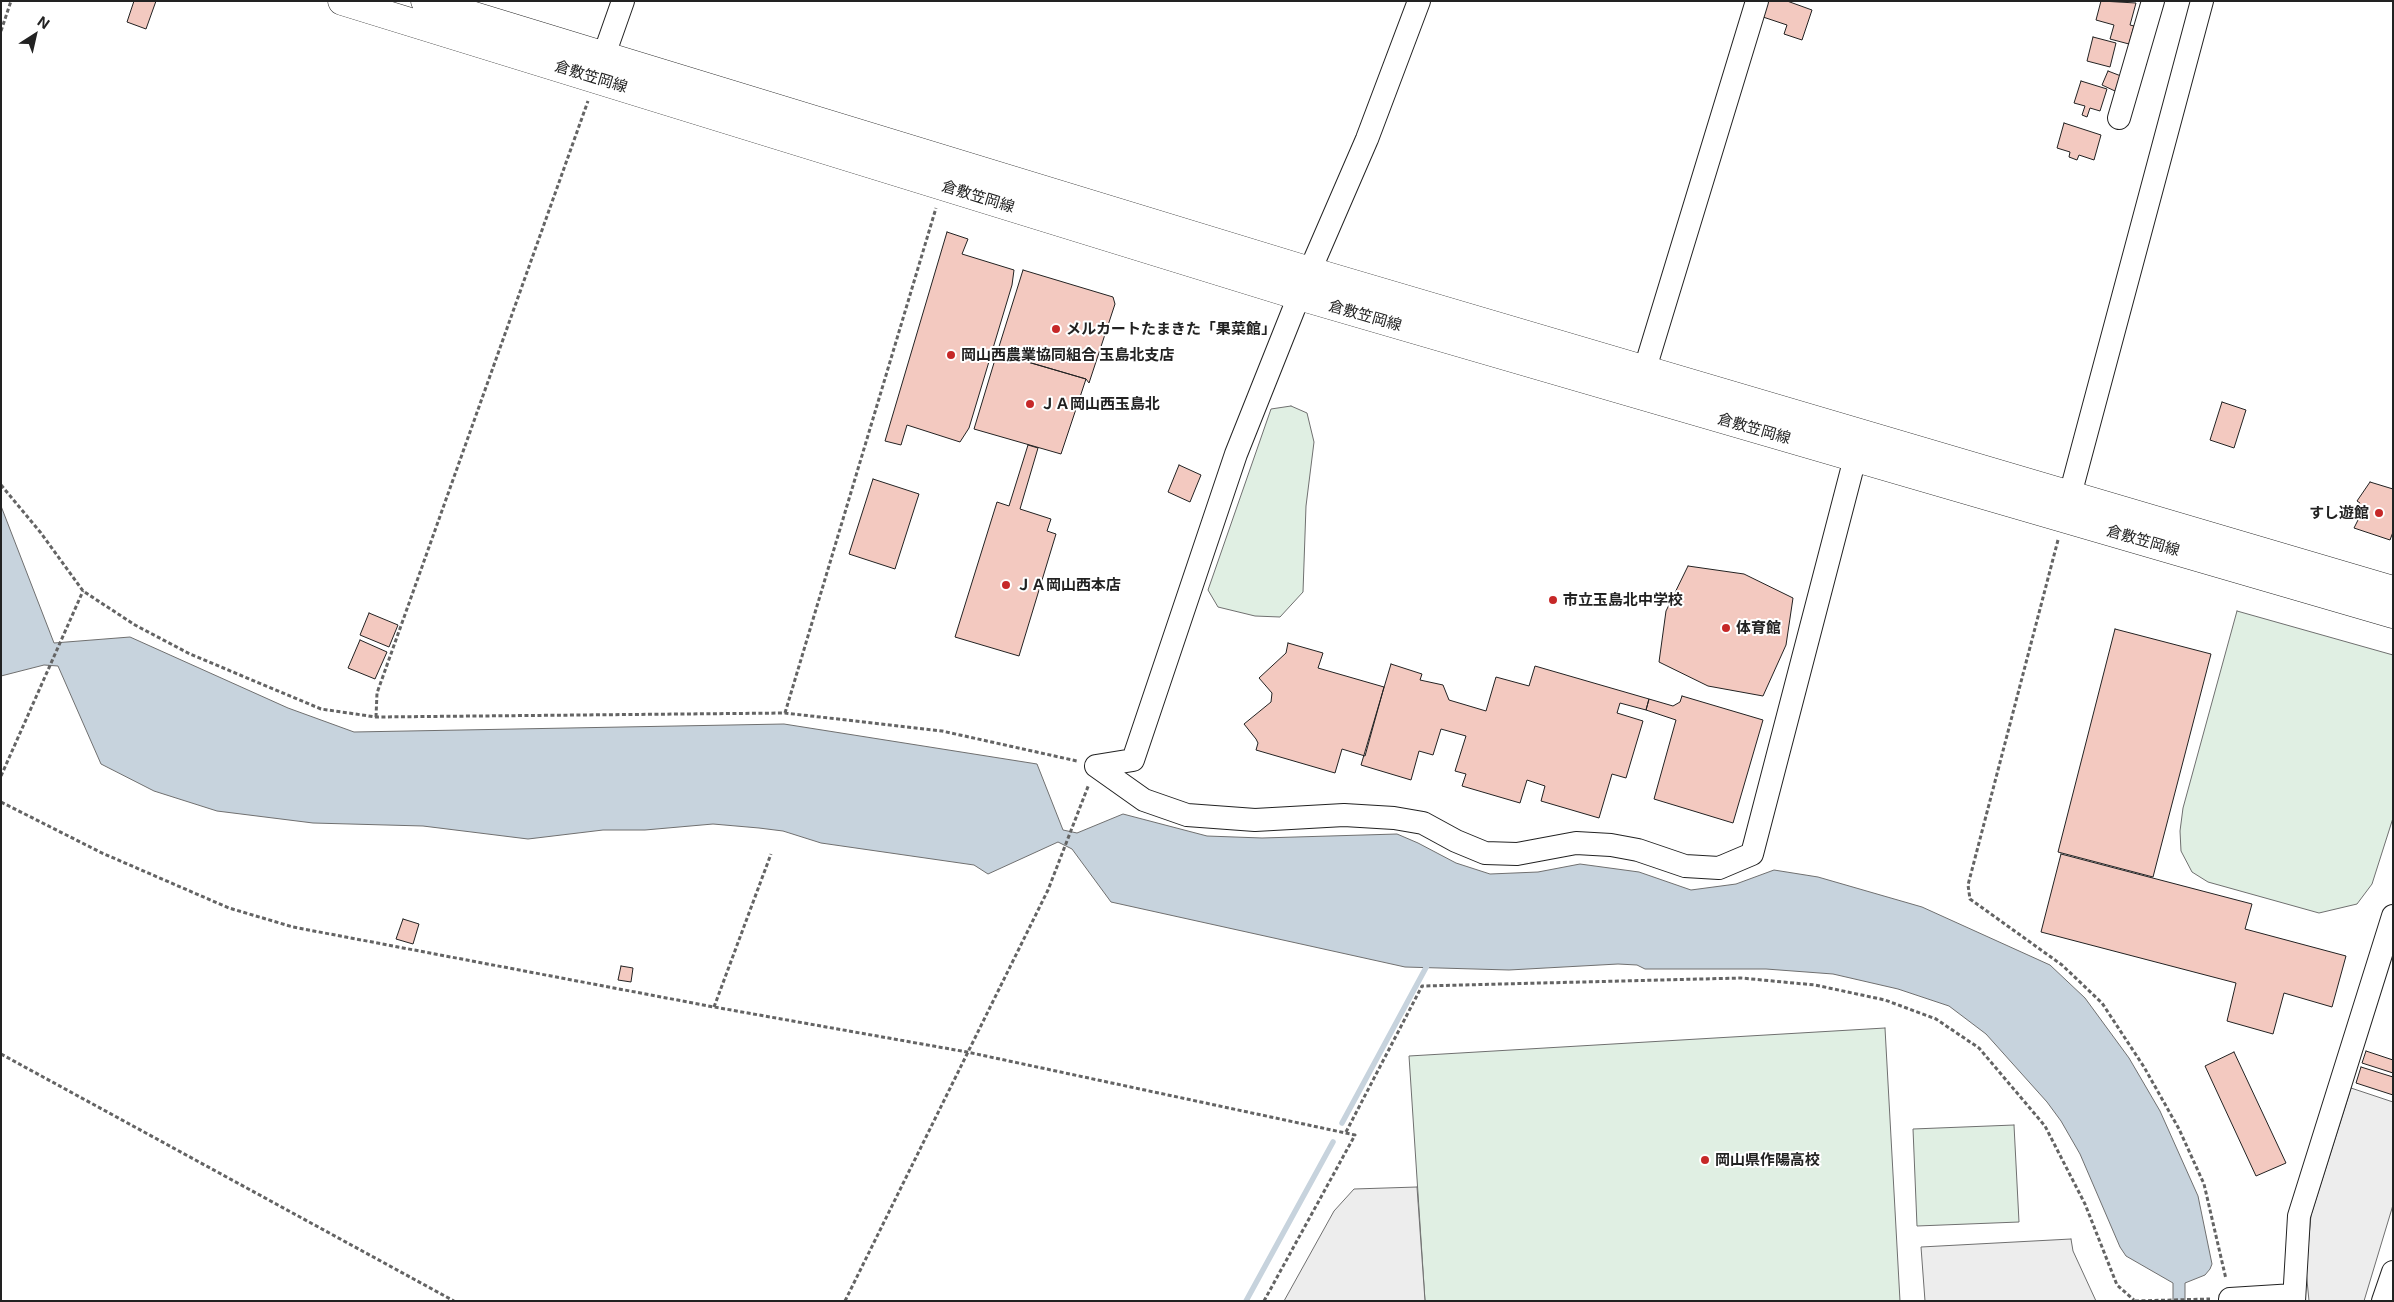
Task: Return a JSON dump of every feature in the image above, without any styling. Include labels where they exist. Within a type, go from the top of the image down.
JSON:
[{"type":"main road","name":"倉敷笠岡線","points":[[342,1],[600,67],[1310,271],[1641,382],[1855,458],[2067,506],[2393,590]]},
{"type":"main road","name":"倉敷笠岡線","points":[[425,1],[600,67],[942,186],[1299,296],[1641,382],[1868,435],[2067,506],[2393,614]]},
{"type":"street","points":[[600,67],[623,1]]},
{"type":"street","points":[[1096,766],[1132,760],[1236,454],[1299,296],[1367,140],[1420,1]]},
{"type":"street","points":[[1641,382],[1757,1]]},
{"type":"street","points":[[2119,118],[2153,1]]},
{"type":"street","points":[[2067,506],[2202,1]]},
{"type":"street","points":[[1096,766],[1144,800],[1186,815],[1255,820],[1344,815],[1394,818],[1423,823],[1456,841],[1485,852],[1517,854],[1576,843],[1611,845],[1638,850],[1685,866],[1720,868],[1752,854],[1855,458],[1868,435]]},
{"type":"street","points":[[2230,1299],[2294,1298],[2299,1216],[2393,916]]},
{"type":"street","points":[[2383,1301],[2393,1272]]},
{"type":"path","points":[[1,32],[11,1]]},
{"type":"path","points":[[376,717],[377,693],[600,67]]},
{"type":"path","points":[[785,713],[942,186]]},
{"type":"path","points":[[1,486],[41,533],[82,591],[135,625],[198,657],[321,709],[376,717],[785,713],[942,732],[1096,766],[1048,890],[845,1301]]},
{"type":"path","points":[[1346,1132],[1422,986],[1741,978],[1815,985],[1885,1000],[1936,1019],[1979,1048],[2044,1126],[2085,1204],[2117,1285],[2135,1300],[2230,1299],[2204,1184],[2179,1129],[2144,1067],[2102,1003],[2062,965],[1970,900],[1968,885],[2067,506]]},
{"type":"path","points":[[1,776],[82,591]]},
{"type":"path","points":[[1,802],[102,853],[229,908],[293,927],[714,1007],[967,1052],[1355,1135],[1264,1301]]},
{"type":"path","points":[[714,1007],[771,854]]},
{"type":"path","points":[[1,1054],[454,1301]]},
{"type":"green space","points":[[1291,406],[1307,413],[1314,442],[1306,506],[1303,592],[1280,617],[1255,616],[1218,607],[1208,590],[1271,409]]},
{"type":"green space","points":[[2237,611],[2393,655],[2393,818],[2372,884],[2357,904],[2319,913],[2208,882],[2192,872],[2181,851],[2180,831],[2183,808]]},
{"type":"green space","points":[[1885,1028],[1900,1301],[1425,1301],[1409,1056]]},
{"type":"green space","points":[[2014,1125],[2019,1222],[1917,1226],[1913,1129]]},
{"type":"shaded area","points":[[1,506],[54,643],[130,637],[288,708],[354,732],[784,724],[1037,764],[1063,830],[1077,833],[1123,814],[1207,836],[1262,838],[1397,834],[1456,863],[1490,874],[1538,872],[1580,864],[1639,872],[1691,890],[1736,884],[1774,870],[1818,877],[1922,907],[2050,965],[2085,998],[2129,1058],[2160,1111],[2198,1196],[2212,1264],[2205,1275],[2185,1283],[2185,1301],[2173,1301],[2173,1283],[2126,1256],[2120,1247],[2080,1154],[2061,1121],[2047,1102],[1986,1034],[1949,1006],[1898,989],[1833,974],[1766,969],[1645,969],[1637,965],[1618,964],[1509,970],[1405,967],[1111,902],[1072,849],[1058,842],[988,874],[974,865],[821,843],[783,831],[759,828],[713,824],[645,830],[603,830],[528,839],[423,826],[313,823],[217,811],[154,791],[101,764],[58,666],[44,665],[1,676]]},
{"type":"shaded area","points":[[2351,1088],[2393,1102],[2393,1205],[2364,1301],[2309,1301],[2306,1270],[2311,1215]]},
{"type":"shaded area","points":[[1417,1187],[1425,1301],[1284,1301],[1334,1211],[1354,1189]]},
{"type":"shaded area","points":[[2071,1239],[2073,1251],[2096,1301],[1925,1301],[1921,1247]]},
{"type":"building","points":[[134,1],[156,1],[146,29],[127,22]]},
{"type":"building","points":[[1768,1],[1787,1],[1812,10],[1802,40],[1784,34],[1787,25],[1763,17]]},
{"type":"building","points":[[2101,1],[2136,3],[2130,25],[2134,26],[2129,44],[2110,39],[2114,25],[2096,20]]},
{"type":"building","points":[[2093,37],[2116,43],[2110,67],[2087,61]]},
{"type":"building","points":[[2108,71],[2121,76],[2115,91],[2102,85]]},
{"type":"building","points":[[2081,81],[2107,89],[2100,111],[2090,108],[2087,117],[2082,115],[2085,106],[2074,103]]},
{"type":"building","points":[[2064,123],[2101,135],[2094,160],[2079,155],[2077,160],[2069,157],[2070,152],[2057,148]]},
{"type":"building","name":"岡山西農業協同組合 玉島北支店","points":[[947,232],[968,239],[962,254],[1014,270],[1012,285],[969,428],[960,442],[907,425],[901,445],[885,441]]},
{"type":"building","name":"メルカートたまきた「果菜館」","points":[[1023,270],[1113,297],[1115,304],[1089,383],[1086,379],[997,353]]},
{"type":"building","name":"ＪＡ岡山西玉島北","points":[[997,353],[1086,379],[1061,454],[974,429]]},
{"type":"building","points":[[2222,402],[2246,410],[2234,448],[2210,440]]},
{"type":"building","name":"ＪＡ岡山西本店","points":[[1028,445],[1038,448],[1020,509],[1051,519],[1047,531],[1056,534],[1019,656],[955,637],[997,502],[1009,506]]},
{"type":"building","points":[[1179,465],[1201,475],[1190,502],[1168,492]]},
{"type":"building","points":[[873,479],[919,494],[895,569],[849,554]]},
{"type":"building","points":[[2370,482],[2393,489],[2393,532],[2390,540],[2354,528],[2361,514],[2356,510],[2360,503],[2357,501]]},
{"type":"building","name":"体育館","points":[[1688,566],[1744,574],[1793,598],[1786,645],[1763,696],[1708,686],[1659,662],[1666,611]]},
{"type":"building","points":[[369,613],[398,625],[389,647],[360,635]]},
{"type":"building","points":[[2115,629],[2211,654],[2153,877],[2058,852]]},
{"type":"building","points":[[360,640],[387,652],[375,679],[348,668]]},
{"type":"building","points":[[1288,643],[1323,653],[1318,668],[1384,687],[1365,756],[1342,749],[1335,773],[1256,750],[1258,743],[1244,724],[1271,702],[1272,693],[1259,678],[1286,653]]},
{"type":"building","points":[[1391,664],[1422,674],[1420,680],[1443,685],[1449,700],[1486,711],[1496,677],[1529,686],[1535,666],[1649,699],[1646,710],[1620,703],[1617,713],[1643,721],[1626,778],[1612,774],[1599,818],[1541,801],[1545,786],[1527,780],[1520,803],[1462,786],[1466,774],[1455,771],[1466,736],[1441,729],[1433,755],[1419,751],[1411,780],[1361,765]]},
{"type":"building","points":[[1682,696],[1763,720],[1733,823],[1654,799],[1676,720],[1646,710],[1649,699],[1673,706],[1680,702]]},
{"type":"building","points":[[2061,854],[2252,904],[2245,929],[2346,956],[2332,1007],[2284,993],[2273,1034],[2227,1021],[2236,983],[2041,932]]},
{"type":"building","points":[[403,919],[419,924],[413,944],[396,939]]},
{"type":"building","points":[[621,966],[633,968],[631,982],[618,980]]},
{"type":"building","points":[[2366,1051],[2393,1060],[2393,1073],[2362,1063]]},
{"type":"building","points":[[2234,1052],[2286,1163],[2256,1176],[2205,1066]]},
{"type":"building","points":[[2361,1067],[2393,1077],[2393,1095],[2356,1083]]},
{"type":"waterway","points":[[1342,1123],[1429,962]]},
{"type":"waterway","points":[[1246,1301],[1333,1142]]},
{"type":"place","name":"メルカートたまきた「果菜館」","points":[[1056,329]]},
{"type":"place","name":"岡山西農業協同組合 玉島北支店","points":[[951,355]]},
{"type":"place","name":"ＪＡ岡山西玉島北","points":[[1030,404]]},
{"type":"place","name":"すし遊館","points":[[2379,513]]},
{"type":"place","name":"ＪＡ岡山西本店","points":[[1006,585]]},
{"type":"place","name":"市立玉島北中学校","points":[[1553,600]]},
{"type":"place","name":"体育館","points":[[1726,628]]},
{"type":"place","name":"岡山県作陽高校","points":[[1705,1160]]}]
